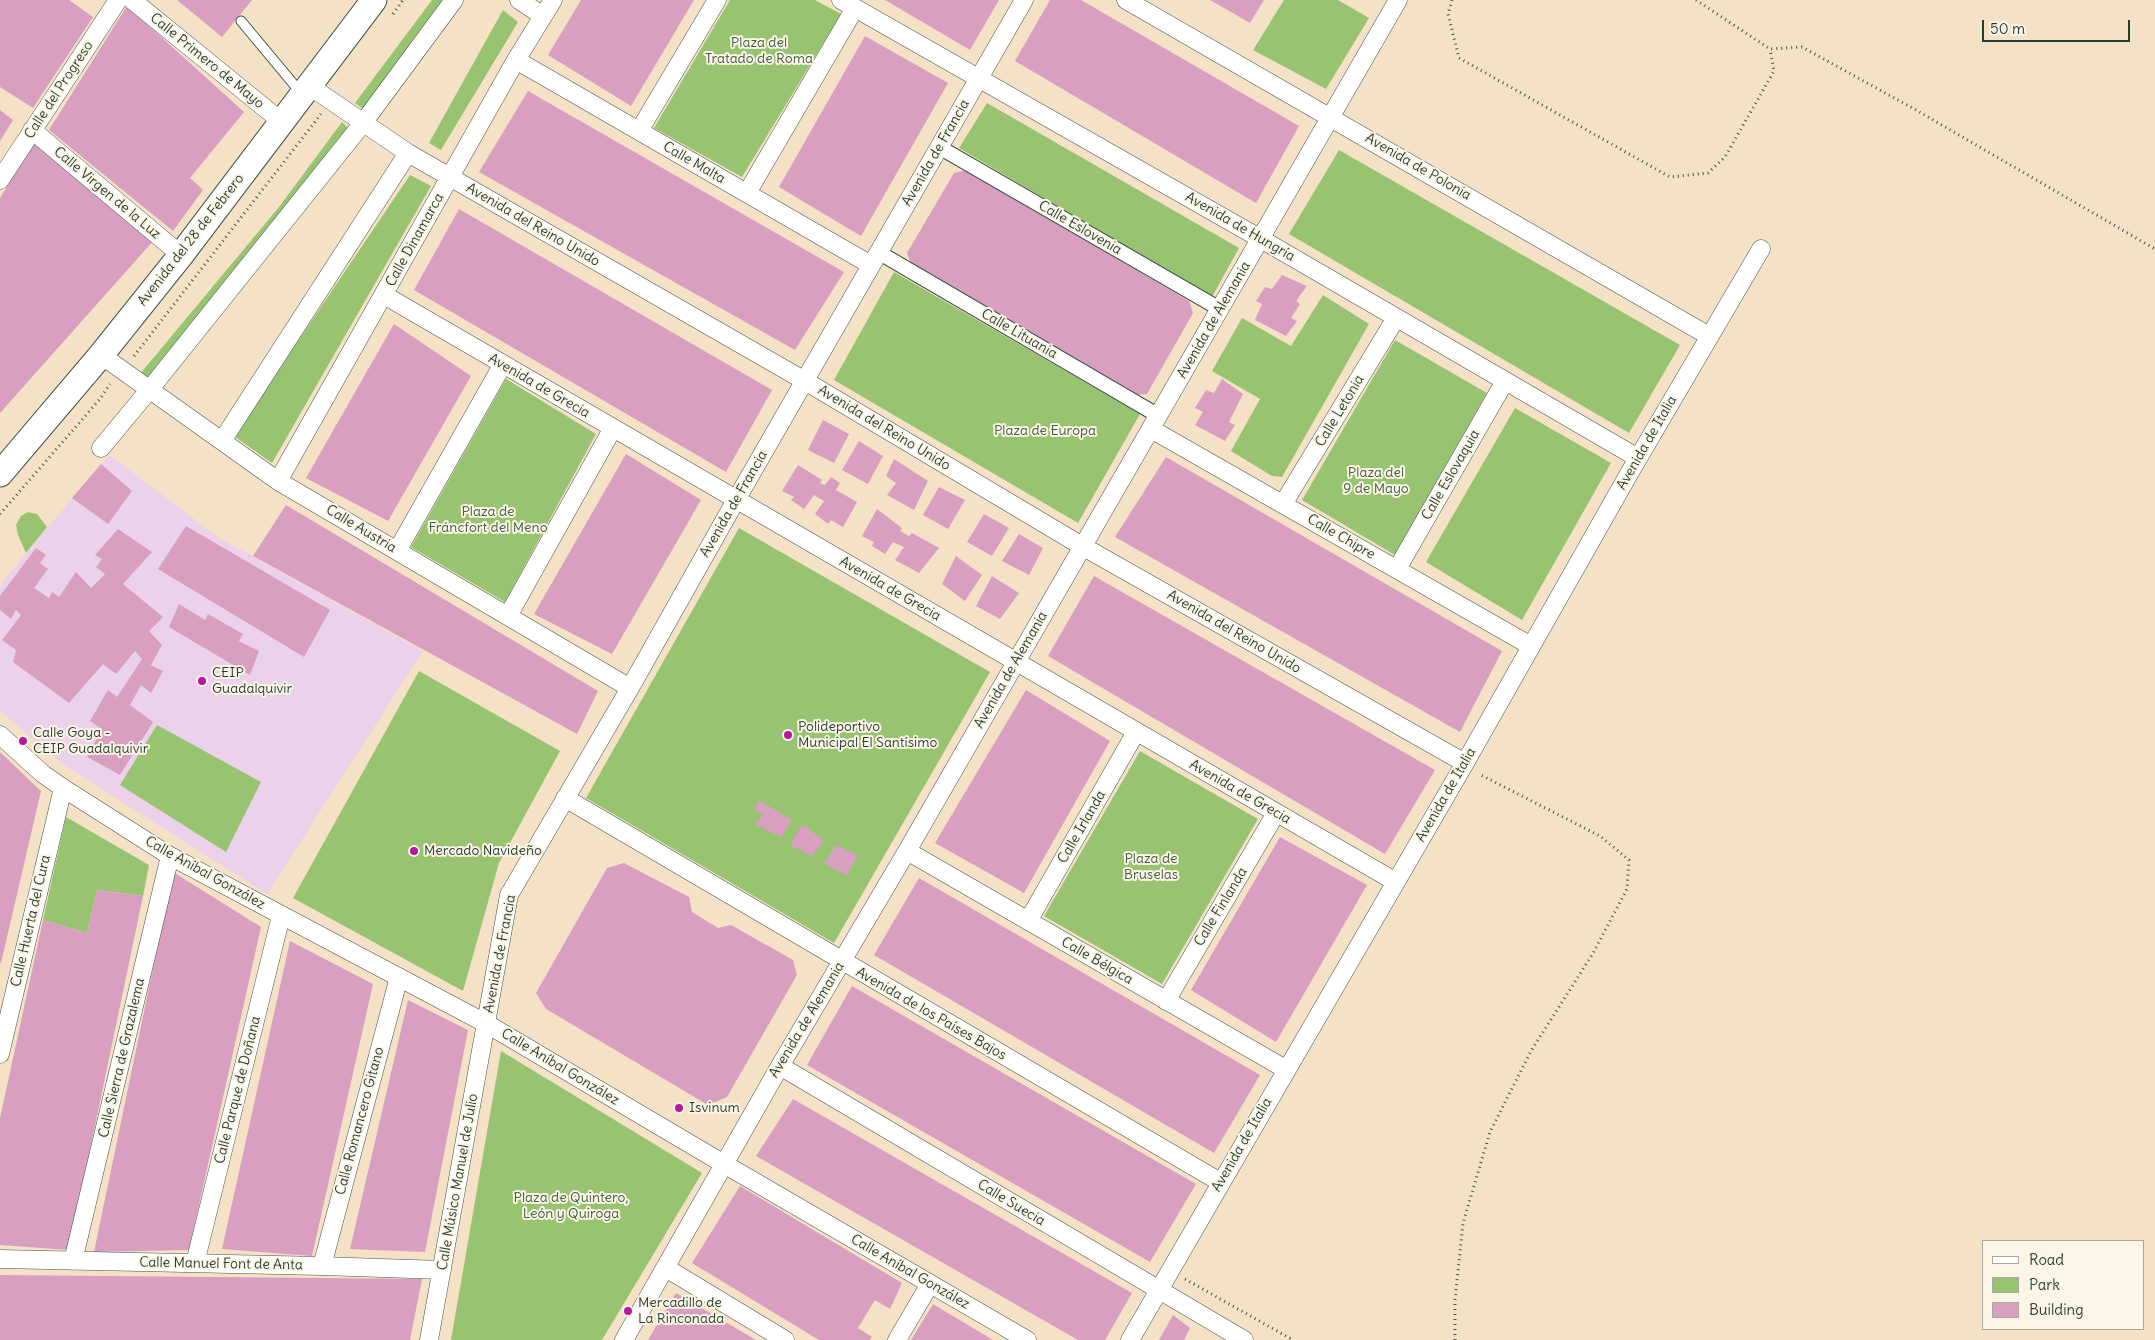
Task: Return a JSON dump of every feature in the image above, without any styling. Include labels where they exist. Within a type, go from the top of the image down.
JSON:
[{"type":"main road","name":"Avenida del 28 de Febrero","points":[[0,474],[102,355],[181,255],[374,0]]},
{"type":"street","name":"Calle del Progreso","points":[[0,180],[118,0]]},
{"type":"street","name":"Calle Primero de Mayo","points":[[132,0],[282,122]]},
{"type":"street","points":[[100,448],[150,389],[363,123],[454,0]]},
{"type":"street","points":[[519,0],[543,16]]},
{"type":"street","name":"Calle Dinamarca","points":[[278,481],[516,60],[553,0]]},
{"type":"street","points":[[639,131],[717,0]]},
{"type":"street","name":"Avenida de Francia","points":[[487,1024],[509,895],[630,688],[1024,0]]},
{"type":"street","name":"Avenida de Polonia","points":[[1126,0],[1709,336]]},
{"type":"street","name":"Avenida de Alemania","points":[[624,1340],[780,1066],[907,851],[1398,0]]},
{"type":"street","points":[[747,193],[848,4]]},
{"type":"street","name":"Avenida de Hungría","points":[[848,4],[1260,238],[1638,458]]},
{"type":"street","name":"Calle Malta","points":[[516,60],[747,193],[875,259]]},
{"type":"street","name":"Avenida del Reino Unido","points":[[305,90],[363,123],[450,178],[805,382],[1082,546],[1465,763]]},
{"type":"street","name":"Calle Virgen de la Luz","points":[[32,130],[181,255]]},
{"type":"street","name":"Calle Eslovenia","points":[[939,147],[1220,309]]},
{"type":"street","points":[[222,441],[408,153]]},
{"type":"street","name":"Avenida de Italia","points":[[1130,1340],[1465,763],[1638,458],[1761,249]]},
{"type":"street","name":"Calle Lituania","points":[[875,259],[1155,422]]},
{"type":"street","name":"Avenida de Grecia","points":[[384,296],[1396,882]]},
{"type":"street","name":"Calle Letonia","points":[[1284,504],[1396,318]]},
{"type":"street","name":"Calle Austria","points":[[102,355],[278,481],[630,688]]},
{"type":"street","points":[[397,551],[503,364]]},
{"type":"street","name":"Calle Eslovaquia","points":[[1397,569],[1505,381]]},
{"type":"street","name":"Calle Chipre","points":[[1155,422],[1284,504],[1531,646]]},
{"type":"street","points":[[508,616],[612,428]]},
{"type":"street","name":"Calle Irlanda","points":[[1028,921],[1136,732]]},
{"type":"street","name":"Calle Aníbal González","points":[[0,734],[43,774],[170,856],[280,916],[487,1024],[1027,1340]]},
{"type":"street","name":"Calle Huerta del Cura","points":[[0,1054],[63,788]]},
{"type":"street","name":"Avenida de los Países Bajos","points":[[564,798],[1220,1182]]},
{"type":"street","name":"Calle Finlanda","points":[[1166,1001],[1276,813]]},
{"type":"street","name":"Calle Bélgica","points":[[907,851],[1287,1070]]},
{"type":"street","name":"Calle Sierra de Grazalema","points":[[73,1261],[170,856]]},
{"type":"street","name":"Calle Parque de Doñana","points":[[195,1263],[280,916]]},
{"type":"street","name":"Calle Romancero Gitano","points":[[322,1266],[398,977]]},
{"type":"street","name":"Calle Músico Manuel de Julio","points":[[429,1340],[487,1024]]},
{"type":"street","name":"Calle Suecia","points":[[780,1066],[1244,1340]]},
{"type":"street","name":"Calle Manuel Font de Anta","points":[[0,1259],[442,1270]]},
{"type":"street","points":[[666,1268],[785,1340]]},
{"type":"street","points":[[897,1340],[930,1284]]},
{"type":"lane","points":[[240,21],[305,90]]},
{"type":"path","points":[[1452,0],[1448,14],[1459,58],[1670,177],[1708,173],[1725,157],[1774,71],[1770,49]]},
{"type":"path","points":[[1696,0],[1770,49],[1802,47],[1916,110],[2155,249]]},
{"type":"path","points":[[1455,1340],[1455,1300],[1463,1223],[1490,1132],[1531,1050],[1592,955],[1627,889],[1630,860],[1600,836],[1474,772],[1465,763]]},
{"type":"path","points":[[1182,1278],[1293,1340]]},
{"type":"shaded area","name":"CEIP Guadalquivir","points":[[110,455],[216,536],[423,651],[267,894],[62,764],[0,711],[0,586]]},
{"type":"green space","points":[[432,0],[447,0],[366,111],[355,103]]},
{"type":"green space","name":"Plaza del Tratado de Roma","points":[[730,0],[815,0],[841,14],[742,177],[654,128]]},
{"type":"green space","points":[[1284,0],[1338,0],[1369,18],[1326,89],[1253,50]]},
{"type":"green space","points":[[503,10],[518,22],[441,150],[429,143]]},
{"type":"green space","points":[[987,103],[1239,248],[1212,297],[959,148]]},
{"type":"green space","points":[[342,122],[351,131],[152,381],[140,374],[279,207]]},
{"type":"green space","points":[[1339,150],[1680,345],[1629,433],[1289,234]]},
{"type":"green space","points":[[410,175],[431,186],[272,463],[234,436]]},
{"type":"green space","name":"Plaza de Europa","points":[[894,272],[1140,414],[1078,523],[834,380]]},
{"type":"green space","points":[[1323,295],[1369,324],[1282,477],[1272,476],[1231,451],[1260,399],[1212,371],[1242,318],[1291,346]]},
{"type":"green space","name":"Plaza del 9 de Mayo","points":[[1395,340],[1487,393],[1395,555],[1302,500]]},
{"type":"green space","name":"Plaza de Fráncfort del Meno","points":[[506,379],[596,434],[505,602],[411,547]]},
{"type":"green space","points":[[1515,408],[1611,463],[1522,620],[1426,562]]},
{"type":"green space","points":[[28,512],[37,514],[47,527],[26,553],[16,525],[21,516]]},
{"type":"green space","name":"Polideportivo Municipal El Santísimo","points":[[739,528],[990,672],[834,943],[586,798]]},
{"type":"green space","points":[[419,671],[560,751],[499,863],[463,991],[293,898]]},
{"type":"green space","points":[[157,725],[261,782],[226,852],[120,785]]},
{"type":"green space","name":"Plaza de Bruselas","points":[[1140,751],[1258,819],[1162,984],[1044,916]]},
{"type":"green space","points":[[66,817],[149,865],[143,896],[97,890],[87,933],[43,920]]},
{"type":"green space","name":"Plaza de Quintero, León y Quiroga","points":[[501,1051],[702,1173],[602,1340],[451,1340]]},
{"type":"building","points":[[0,0],[69,0],[93,17],[33,108],[0,87]]},
{"type":"building","points":[[177,0],[252,0],[222,37]]},
{"type":"building","points":[[581,0],[694,0],[631,106],[548,55]]},
{"type":"building","points":[[885,0],[999,0],[970,50]]},
{"type":"building","points":[[1050,0],[1081,0],[1299,126],[1256,203],[1015,61]]},
{"type":"building","points":[[1210,0],[1264,0],[1250,23]]},
{"type":"building","points":[[127,6],[244,112],[190,178],[203,190],[173,231],[49,130]]},
{"type":"building","points":[[865,36],[948,83],[861,236],[779,187]]},
{"type":"building","points":[[528,91],[844,272],[795,350],[479,172]]},
{"type":"building","points":[[0,110],[13,120],[0,141]]},
{"type":"building","points":[[35,142],[154,240],[0,413],[0,198]]},
{"type":"building","points":[[966,170],[1189,301],[1193,313],[1147,394],[1135,395],[912,267],[907,253],[954,173]]},
{"type":"building","points":[[459,209],[772,390],[726,472],[414,290]]},
{"type":"building","points":[[1282,275],[1307,286],[1296,301],[1300,304],[1291,318],[1297,321],[1286,336],[1255,320],[1262,304],[1256,301],[1265,287],[1272,289]]},
{"type":"building","points":[[394,324],[471,376],[388,521],[306,478]]},
{"type":"building","points":[[1222,379],[1243,394],[1229,422],[1235,425],[1225,441],[1195,425],[1203,412],[1195,408],[1206,390],[1214,393]]},
{"type":"building","points":[[823,420],[849,434],[834,463],[808,450]]},
{"type":"building","points":[[859,441],[883,456],[868,484],[842,470]]},
{"type":"building","points":[[626,454],[701,500],[612,654],[534,614]]},
{"type":"building","points":[[1166,457],[1502,651],[1460,732],[1115,537]]},
{"type":"building","points":[[894,459],[928,481],[914,510],[887,495],[896,483],[886,476]]},
{"type":"building","points":[[101,464],[132,491],[108,524],[72,498]]},
{"type":"building","points":[[798,465],[822,480],[820,483],[825,485],[831,477],[840,483],[836,490],[857,502],[843,527],[831,520],[828,524],[815,514],[824,501],[814,495],[804,509],[791,500],[794,497],[782,491]]},
{"type":"building","points":[[939,487],[965,500],[948,529],[923,515]]},
{"type":"building","points":[[286,505],[598,691],[577,734],[253,556]]},
{"type":"building","points":[[877,509],[902,528],[900,531],[909,536],[912,533],[939,548],[919,573],[895,560],[904,547],[893,542],[885,554],[872,546],[874,542],[862,536]]},
{"type":"building","points":[[984,514],[1009,528],[992,556],[967,542]]},
{"type":"building","points":[[186,526],[330,610],[304,657],[158,569]]},
{"type":"building","points":[[118,529],[152,552],[123,584],[163,617],[149,631],[162,645],[151,665],[163,671],[151,693],[141,685],[130,705],[153,722],[120,775],[87,757],[102,729],[90,721],[108,690],[117,697],[142,659],[135,651],[116,674],[103,664],[69,703],[13,662],[16,650],[2,640],[21,615],[16,610],[11,619],[0,610],[0,596],[36,548],[46,555],[40,563],[48,569],[34,588],[49,598],[52,592],[59,597],[76,572],[91,588],[105,574],[96,567],[102,559],[95,555]]},
{"type":"building","points":[[1019,534],[1043,548],[1029,575],[1002,561]]},
{"type":"building","points":[[956,556],[982,575],[965,601],[942,584]]},
{"type":"building","points":[[992,576],[1019,593],[1000,619],[976,606]]},
{"type":"building","points":[[1094,576],[1435,770],[1385,854],[1048,656]]},
{"type":"building","points":[[179,604],[205,620],[208,614],[243,634],[239,641],[259,651],[250,675],[169,627]]},
{"type":"building","points":[[1026,690],[1110,741],[1024,893],[935,843]]},
{"type":"building","points":[[0,752],[41,791],[1,963],[0,963]]},
{"type":"building","points":[[759,800],[792,820],[781,837],[755,824],[763,814],[754,811]]},
{"type":"building","points":[[802,825],[824,840],[812,856],[790,845]]},
{"type":"building","points":[[1280,837],[1367,885],[1276,1042],[1191,990]]},
{"type":"building","points":[[836,845],[858,856],[847,875],[824,864]]},
{"type":"building","points":[[624,863],[689,897],[692,912],[718,928],[731,925],[793,960],[797,975],[727,1097],[708,1105],[546,1009],[536,993],[607,868]]},
{"type":"building","points":[[173,872],[261,927],[189,1250],[94,1252]]},
{"type":"building","points":[[919,878],[1260,1075],[1214,1153],[874,955]]},
{"type":"building","points":[[97,890],[143,896],[69,1250],[0,1245],[0,1118],[43,920],[87,933]]},
{"type":"building","points":[[290,941],[373,984],[312,1256],[222,1249]]},
{"type":"building","points":[[852,986],[1196,1184],[1150,1262],[807,1065]]},
{"type":"building","points":[[408,1000],[468,1030],[425,1252],[350,1249]]},
{"type":"building","points":[[793,1099],[1132,1293],[1105,1340],[1078,1340],[756,1156]]},
{"type":"building","points":[[740,1186],[902,1283],[890,1309],[875,1300],[858,1328],[872,1337],[870,1340],[819,1340],[692,1263]]},
{"type":"building","points":[[0,1275],[422,1279],[410,1340],[0,1340]]},
{"type":"building","points":[[676,1293],[756,1340],[648,1340]]},
{"type":"building","points":[[933,1304],[993,1340],[911,1340]]},
{"type":"building","points":[[1173,1315],[1190,1328],[1184,1340],[1159,1340]]},
{"type":"place","name":"CEIP Guadalquivir","points":[[202,681]]},
{"type":"place","name":"Polideportivo Municipal El Santísimo","points":[[788,735]]},
{"type":"place","name":"Calle Goya - CEIP Guadalquivir","points":[[23,741]]},
{"type":"place","name":"Mercado Navideño","points":[[414,851]]},
{"type":"place","name":"Isvinum","points":[[679,1108]]},
{"type":"place","name":"Mercadillo de La Rinconada","points":[[628,1311]]}]
